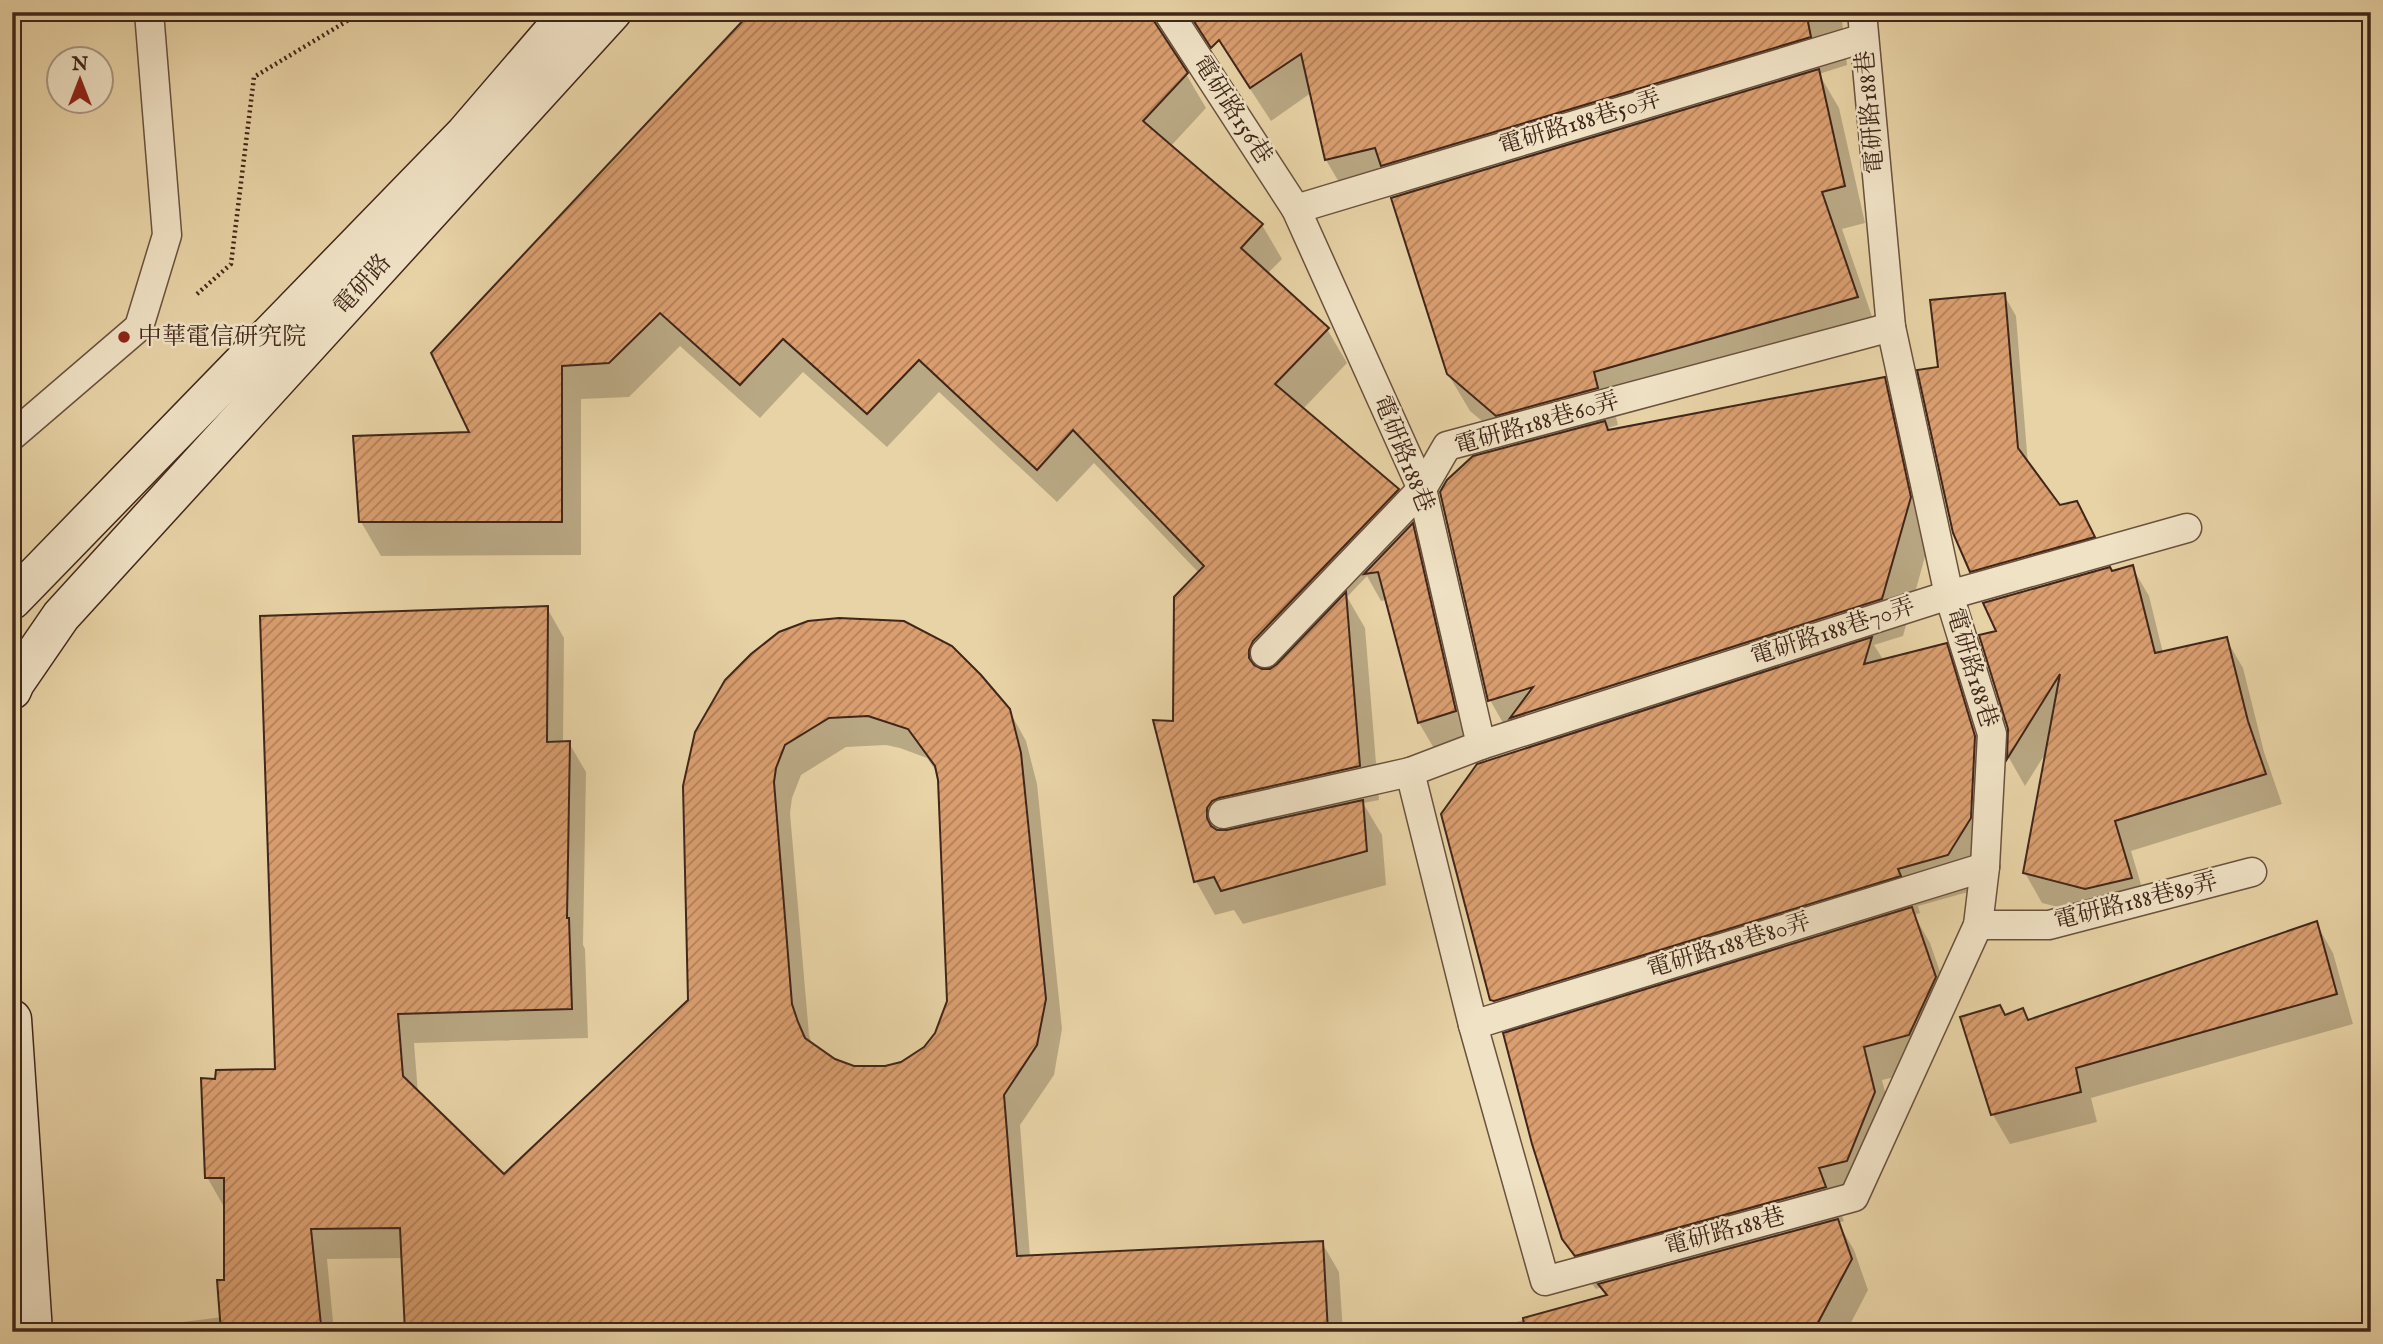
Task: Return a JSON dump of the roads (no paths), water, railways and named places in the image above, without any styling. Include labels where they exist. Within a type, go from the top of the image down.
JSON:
[{"type":"street","name":"電研路","points":[[12,600],[465,134],[570,12]]},
{"type":"street","name":"電研路","points":[[12,690],[61,616],[612,12]]},
{"type":"street","points":[[12,1019],[33,1332]]},
{"type":"lane","points":[[12,436],[139,327],[167,235],[149,12]]},
{"type":"lane","name":"電研路156巷","points":[[1168,12],[1296,209]]},
{"type":"lane","name":"電研路188巷50弄","points":[[1296,209],[1863,25]]},
{"type":"lane","name":"電研路188巷","points":[[1410,772],[1473,1025],[1545,1281],[1854,1197],[1978,925],[1985,867],[1992,734],[1949,595],[1891,327],[1863,25]]},
{"type":"lane","name":"電研路188巷","points":[[1296,209],[1422,489],[1481,745]]},
{"type":"lane","name":"電研路188巷60弄","points":[[1265,653],[1422,489],[1447,446],[1891,327]]},
{"type":"lane","name":"電研路188巷70弄","points":[[1481,745],[1949,595],[2188,528]]},
{"type":"lane","points":[[1223,814],[1410,772],[1481,745]]},
{"type":"lane","name":"電研路188巷80弄","points":[[1473,1025],[1985,867]]},
{"type":"lane","name":"電研路188巷89弄","points":[[1978,925],[2049,925],[2252,872]]},
{"type":"place","name":"中華電信研究院","points":[[124,337]]}]
